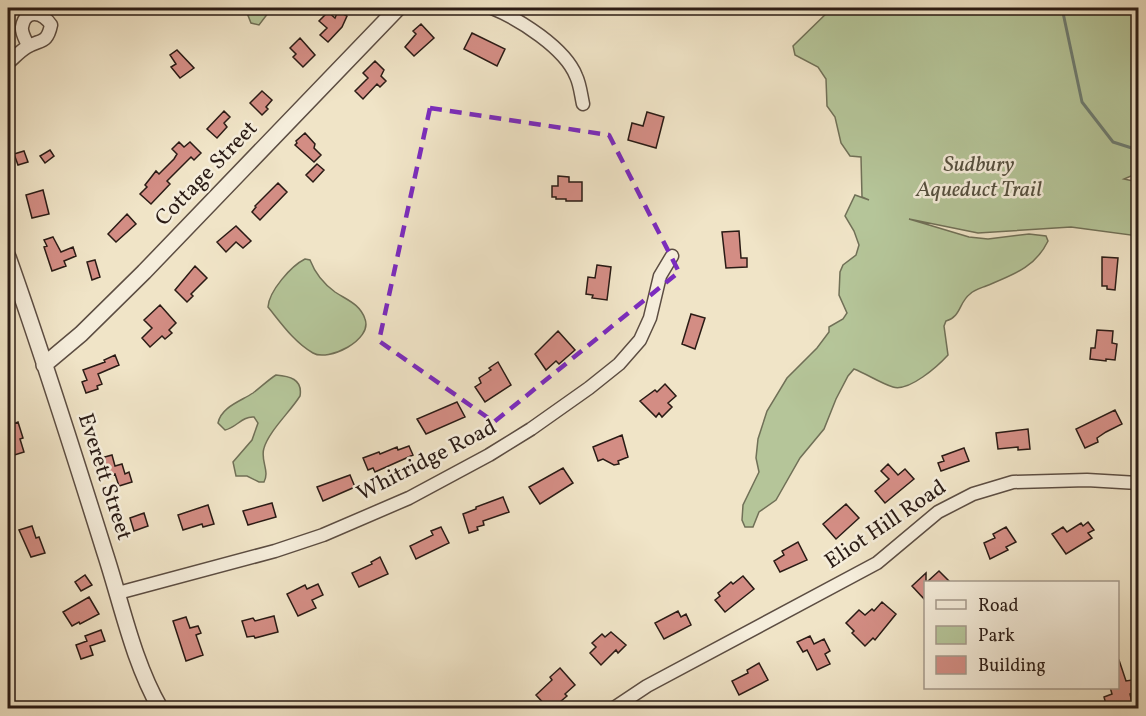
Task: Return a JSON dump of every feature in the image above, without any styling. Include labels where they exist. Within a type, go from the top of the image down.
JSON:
[{"type":"street","name":"Cottage Street","points":[[44,365],[81,334],[144,272],[398,8]]},
{"type":"street","points":[[492,8],[510,15],[560,52],[576,75],[583,104]]},
{"type":"street","points":[[8,63],[28,46]]},
{"type":"street","name":"Whitridge Road","points":[[118,593],[275,551],[323,535],[409,498],[489,455],[531,429],[619,364],[640,340],[650,318],[660,276],[672,256]]},
{"type":"street","name":"Everett Street","points":[[8,257],[118,593],[134,650],[160,708]]},
{"type":"street","name":"Eliot Hill Road","points":[[619,707],[647,686],[877,563],[938,512],[973,494],[1013,482],[1087,480],[1138,483]]},
{"type":"highlighted area","points":[[430,108],[609,135],[679,272],[494,422],[379,341]]},
{"type":"green space","points":[[223,8],[245,8],[226,14]]},
{"type":"green space","points":[[245,8],[272,8],[259,25],[251,23]]},
{"type":"green space","name":"Sudbury Aqueduct Trail","points":[[832,8],[1118,8],[1127,10],[1138,8],[1138,173],[1124,179],[1138,182],[1138,236],[1071,227],[978,233],[909,219],[969,237],[988,239],[1029,234],[1046,236],[1048,241],[1036,258],[1022,270],[976,290],[966,297],[955,316],[946,321],[944,326],[948,355],[923,377],[900,388],[883,383],[854,369],[836,399],[824,429],[800,458],[776,500],[759,512],[753,527],[745,527],[742,520],[743,505],[759,472],[756,458],[758,439],[767,411],[787,378],[817,348],[829,332],[829,327],[843,319],[847,313],[839,295],[840,272],[843,265],[856,255],[859,245],[845,216],[855,195],[869,200],[862,197],[861,157],[850,156],[841,143],[835,117],[827,106],[826,79],[818,67],[795,55],[793,46]]},
{"type":"green space","points":[[305,259],[310,260],[317,274],[327,285],[356,306],[365,319],[366,327],[362,334],[348,347],[338,352],[320,355],[306,349],[268,307],[272,294],[282,280],[293,267]]},
{"type":"green space","points":[[276,375],[286,376],[297,382],[300,396],[275,428],[264,448],[266,478],[264,482],[247,476],[236,476],[233,462],[252,440],[258,423],[254,417],[250,417],[225,430],[218,423],[220,417],[232,405],[253,393]]},
{"type":"building","points":[[338,11],[347,16],[342,27],[328,42],[320,35],[327,28],[319,21],[328,12],[335,18]]},
{"type":"building","points":[[421,24],[434,38],[414,56],[405,47],[416,34],[413,31]]},
{"type":"building","points":[[472,33],[505,49],[497,66],[464,49]]},
{"type":"building","points":[[300,38],[315,55],[303,67],[293,57],[296,54],[290,48]]},
{"type":"building","points":[[177,50],[194,68],[180,78],[171,67],[176,64],[170,55]]},
{"type":"building","points":[[375,61],[384,70],[381,76],[386,81],[380,87],[377,84],[363,99],[355,91],[368,78],[363,73]]},
{"type":"building","points":[[262,91],[272,100],[262,115],[250,103]]},
{"type":"building","points":[[224,111],[230,117],[224,123],[227,127],[217,138],[207,129]]},
{"type":"building","points":[[647,112],[664,117],[656,148],[628,140],[632,123],[643,126]]},
{"type":"building","points":[[305,133],[321,155],[314,162],[295,145]]},
{"type":"building","points":[[179,142],[184,147],[190,142],[201,153],[194,160],[191,157],[167,181],[170,184],[151,204],[140,194],[156,171],[159,174],[174,159],[177,154],[172,149]]},
{"type":"building","points":[[50,150],[54,156],[45,163],[40,156]]},
{"type":"building","points":[[24,151],[28,162],[18,165],[14,154]]},
{"type":"building","points":[[317,164],[324,170],[313,182],[306,175]]},
{"type":"building","points":[[558,176],[569,177],[569,182],[582,182],[582,201],[566,201],[566,199],[552,197],[552,186],[558,186]]},
{"type":"building","points":[[278,183],[287,192],[260,220],[252,212]]},
{"type":"building","points":[[43,190],[49,214],[32,218],[26,195]]},
{"type":"building","points":[[127,214],[136,224],[116,242],[108,234]]},
{"type":"building","points":[[236,226],[251,241],[243,248],[236,242],[226,252],[217,242]]},
{"type":"building","points":[[739,231],[741,258],[747,258],[747,267],[726,268],[722,232]]},
{"type":"building","points":[[53,237],[61,252],[73,247],[76,256],[64,261],[66,266],[52,271],[44,240]]},
{"type":"building","points":[[1102,257],[1118,258],[1115,290],[1102,286]]},
{"type":"building","points":[[95,260],[100,277],[92,280],[87,262]]},
{"type":"building","points":[[597,265],[611,267],[607,300],[592,298],[593,295],[586,294],[588,277],[595,278]]},
{"type":"building","points":[[195,266],[207,278],[191,294],[193,296],[187,302],[175,290]]},
{"type":"building","points":[[160,305],[176,323],[169,330],[172,333],[165,339],[162,336],[150,347],[142,338],[152,328],[144,320]]},
{"type":"building","points":[[691,314],[705,318],[695,349],[682,344]]},
{"type":"building","points":[[1097,330],[1113,331],[1112,343],[1117,344],[1115,360],[1090,359],[1091,348],[1095,348]]},
{"type":"building","points":[[558,331],[575,350],[559,364],[556,361],[546,370],[535,354]]},
{"type":"building","points":[[115,355],[119,365],[98,374],[102,384],[97,386],[98,389],[86,393],[82,382],[87,380],[83,370],[105,362],[104,360]]},
{"type":"building","points":[[498,362],[511,385],[485,402],[475,387],[481,383],[479,378]]},
{"type":"building","points":[[665,384],[676,396],[668,403],[672,407],[662,417],[659,413],[656,417],[640,401],[655,390],[657,392]]},
{"type":"building","points":[[457,402],[465,417],[426,434],[417,419]]},
{"type":"building","points":[[1115,410],[1122,424],[1097,438],[1098,442],[1085,448],[1076,429]]},
{"type":"building","points":[[18,422],[24,452],[8,457],[8,426]]},
{"type":"building","points":[[1028,429],[1030,449],[1018,450],[1018,447],[998,449],[996,433]]},
{"type":"building","points":[[622,435],[628,457],[614,465],[603,459],[598,461],[593,447]]},
{"type":"building","points":[[409,446],[413,455],[375,472],[373,468],[368,470],[363,458],[397,447],[398,450]]},
{"type":"building","points":[[964,448],[969,461],[941,471],[938,463],[944,461],[942,456]]},
{"type":"building","points":[[112,455],[115,466],[122,464],[125,474],[129,472],[132,482],[119,486],[115,474],[107,477],[101,458]]},
{"type":"building","points":[[888,464],[898,475],[905,469],[914,479],[885,503],[875,491],[889,479],[881,471]]},
{"type":"building","points":[[563,468],[573,483],[540,504],[529,487]]},
{"type":"building","points":[[350,475],[355,487],[323,501],[317,487]]},
{"type":"building","points":[[503,497],[509,512],[483,521],[484,525],[469,533],[463,514]]},
{"type":"building","points":[[272,503],[276,517],[248,525],[243,511]]},
{"type":"building","points":[[846,504],[859,518],[836,539],[823,524]]},
{"type":"building","points":[[208,505],[214,524],[203,527],[202,524],[183,530],[178,515]]},
{"type":"building","points":[[144,513],[148,526],[134,531],[130,518]]},
{"type":"building","points":[[1088,522],[1094,530],[1088,533],[1092,538],[1066,554],[1052,534],[1063,527],[1067,532],[1081,523],[1083,526]]},
{"type":"building","points":[[32,526],[45,553],[31,557],[19,530]]},
{"type":"building","points":[[441,527],[449,543],[416,559],[410,546],[433,535],[431,531]]},
{"type":"building","points":[[1006,527],[1016,542],[1006,547],[1008,550],[990,559],[984,543],[995,538],[993,534]]},
{"type":"building","points":[[798,542],[807,560],[780,572],[774,561],[784,555],[782,551]]},
{"type":"building","points":[[380,557],[388,574],[359,587],[352,573],[372,564],[371,562]]},
{"type":"building","points":[[939,571],[949,581],[928,581]]},
{"type":"building","points":[[926,573],[924,599],[912,586]]},
{"type":"building","points":[[85,575],[92,585],[81,591],[75,582]]},
{"type":"building","points":[[743,576],[754,589],[725,612],[715,600],[720,596],[718,593]]},
{"type":"building","points":[[318,584],[323,595],[312,600],[316,608],[298,616],[287,594],[305,585],[307,589]]},
{"type":"building","points":[[89,597],[99,614],[72,626],[63,612]]},
{"type":"building","points":[[882,602],[896,614],[875,640],[873,638],[865,646],[846,623],[859,610],[865,615],[872,609],[874,611]]},
{"type":"building","points":[[678,611],[681,617],[686,614],[691,625],[664,639],[655,623]]},
{"type":"building","points":[[274,616],[278,632],[255,638],[254,636],[247,637],[242,621],[253,618],[255,621]]},
{"type":"building","points":[[186,617],[190,628],[198,626],[201,633],[196,635],[203,655],[186,661],[173,621]]},
{"type":"building","points":[[101,630],[105,641],[90,646],[93,655],[81,659],[76,645],[87,641],[85,636]]},
{"type":"building","points":[[611,632],[626,645],[618,653],[616,650],[601,665],[590,653],[596,647],[592,643],[602,634],[605,637]]},
{"type":"building","points":[[810,636],[814,644],[824,639],[830,651],[825,654],[830,664],[817,670],[807,650],[803,652],[797,642]]},
{"type":"building","points":[[1119,660],[1126,681],[1132,680],[1136,692],[1130,694],[1132,703],[1107,708],[1104,697],[1112,694],[1111,689],[1119,689]]},
{"type":"building","points":[[759,663],[768,680],[739,695],[732,681],[748,673],[747,670]]},
{"type":"building","points":[[560,668],[575,685],[565,694],[567,696],[560,702],[561,704],[556,708],[548,708],[536,695],[552,680],[550,677]]},
{"type":"waterway","points":[[1062,8],[1082,102],[1113,142],[1138,150]]}]
